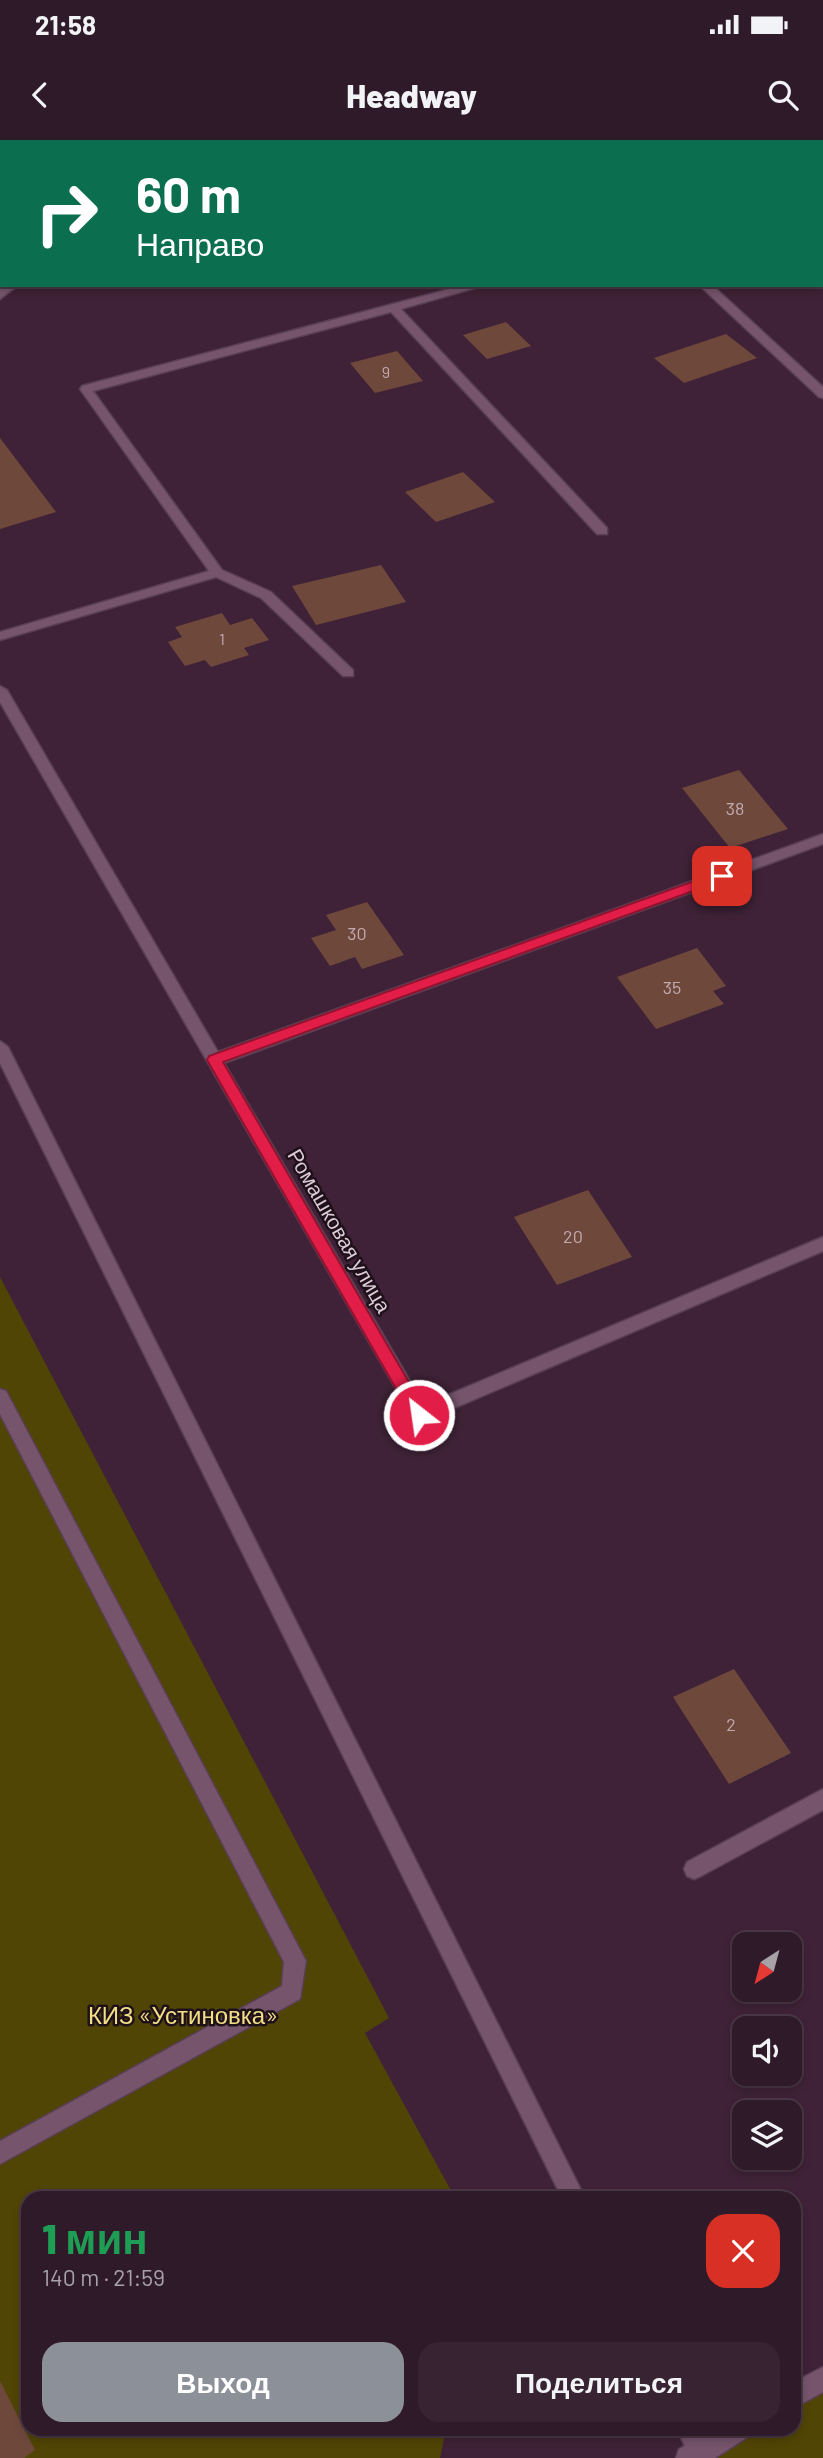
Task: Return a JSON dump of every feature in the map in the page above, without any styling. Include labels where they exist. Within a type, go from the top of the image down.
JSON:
[{"type":"street","points":[[348,673],[266,595],[217,573],[86,389],[472,287]]},
{"type":"street","points":[[707,287],[823,394]]},
{"type":"street","points":[[394,308],[603,531]]},
{"type":"street","points":[[0,636],[217,573]]},
{"type":"street","name":"Ромашковая улица","points":[[0,690],[419,1415],[823,1244]]},
{"type":"street","points":[[214,1060],[823,839]]},
{"type":"street","points":[[0,1047],[570,2191]]},
{"type":"street","points":[[0,1396],[295,1961],[292,1992],[0,2153]]},
{"type":"street","points":[[694,1869],[823,1799]]},
{"type":"street","points":[[801,2392],[823,2379]]},
{"type":"street","points":[[691,2436],[697,2456],[727,2436]]},
{"type":"green space","name":"КИЗ «Устиновка»","points":[[0,1277],[389,2018],[365,2033],[451,2191],[21,2191],[21,2436],[445,2436],[440,2458],[0,2458]]},
{"type":"green space","points":[[823,2379],[823,2458],[688,2458],[725,2436],[801,2436],[801,2392]]},
{"type":"building","points":[[506,322],[531,346],[487,359],[463,335]]},
{"type":"building","points":[[726,334],[757,358],[684,383],[654,358]]},
{"type":"building","points":[[397,351],[423,381],[375,393],[350,363]]},
{"type":"building","points":[[0,438],[56,512],[0,529]]},
{"type":"building","points":[[463,472],[495,502],[436,522],[405,492]]},
{"type":"building","points":[[381,565],[406,602],[316,625],[292,586]]},
{"type":"building","points":[[222,613],[230,625],[252,618],[269,640],[244,648],[249,655],[211,667],[205,660],[185,666],[168,642],[182,637],[175,627]]},
{"type":"building","points":[[739,770],[788,829],[730,848],[682,788]]},
{"type":"building","points":[[367,902],[404,955],[362,969],[355,957],[330,966],[311,938],[336,930],[326,915]]},
{"type":"building","points":[[697,948],[726,986],[713,991],[724,1004],[656,1029],[617,977]]},
{"type":"building","points":[[588,1190],[632,1257],[557,1285],[514,1217]]},
{"type":"building","points":[[734,1669],[791,1753],[729,1784],[673,1697]]},
{"type":"building","points":[[0,2381],[21,2422],[21,2436],[28,2436],[35,2450],[24,2458],[0,2458]]},
{"type":"route","points":[[419,1415],[214,1060],[722,876]]}]
